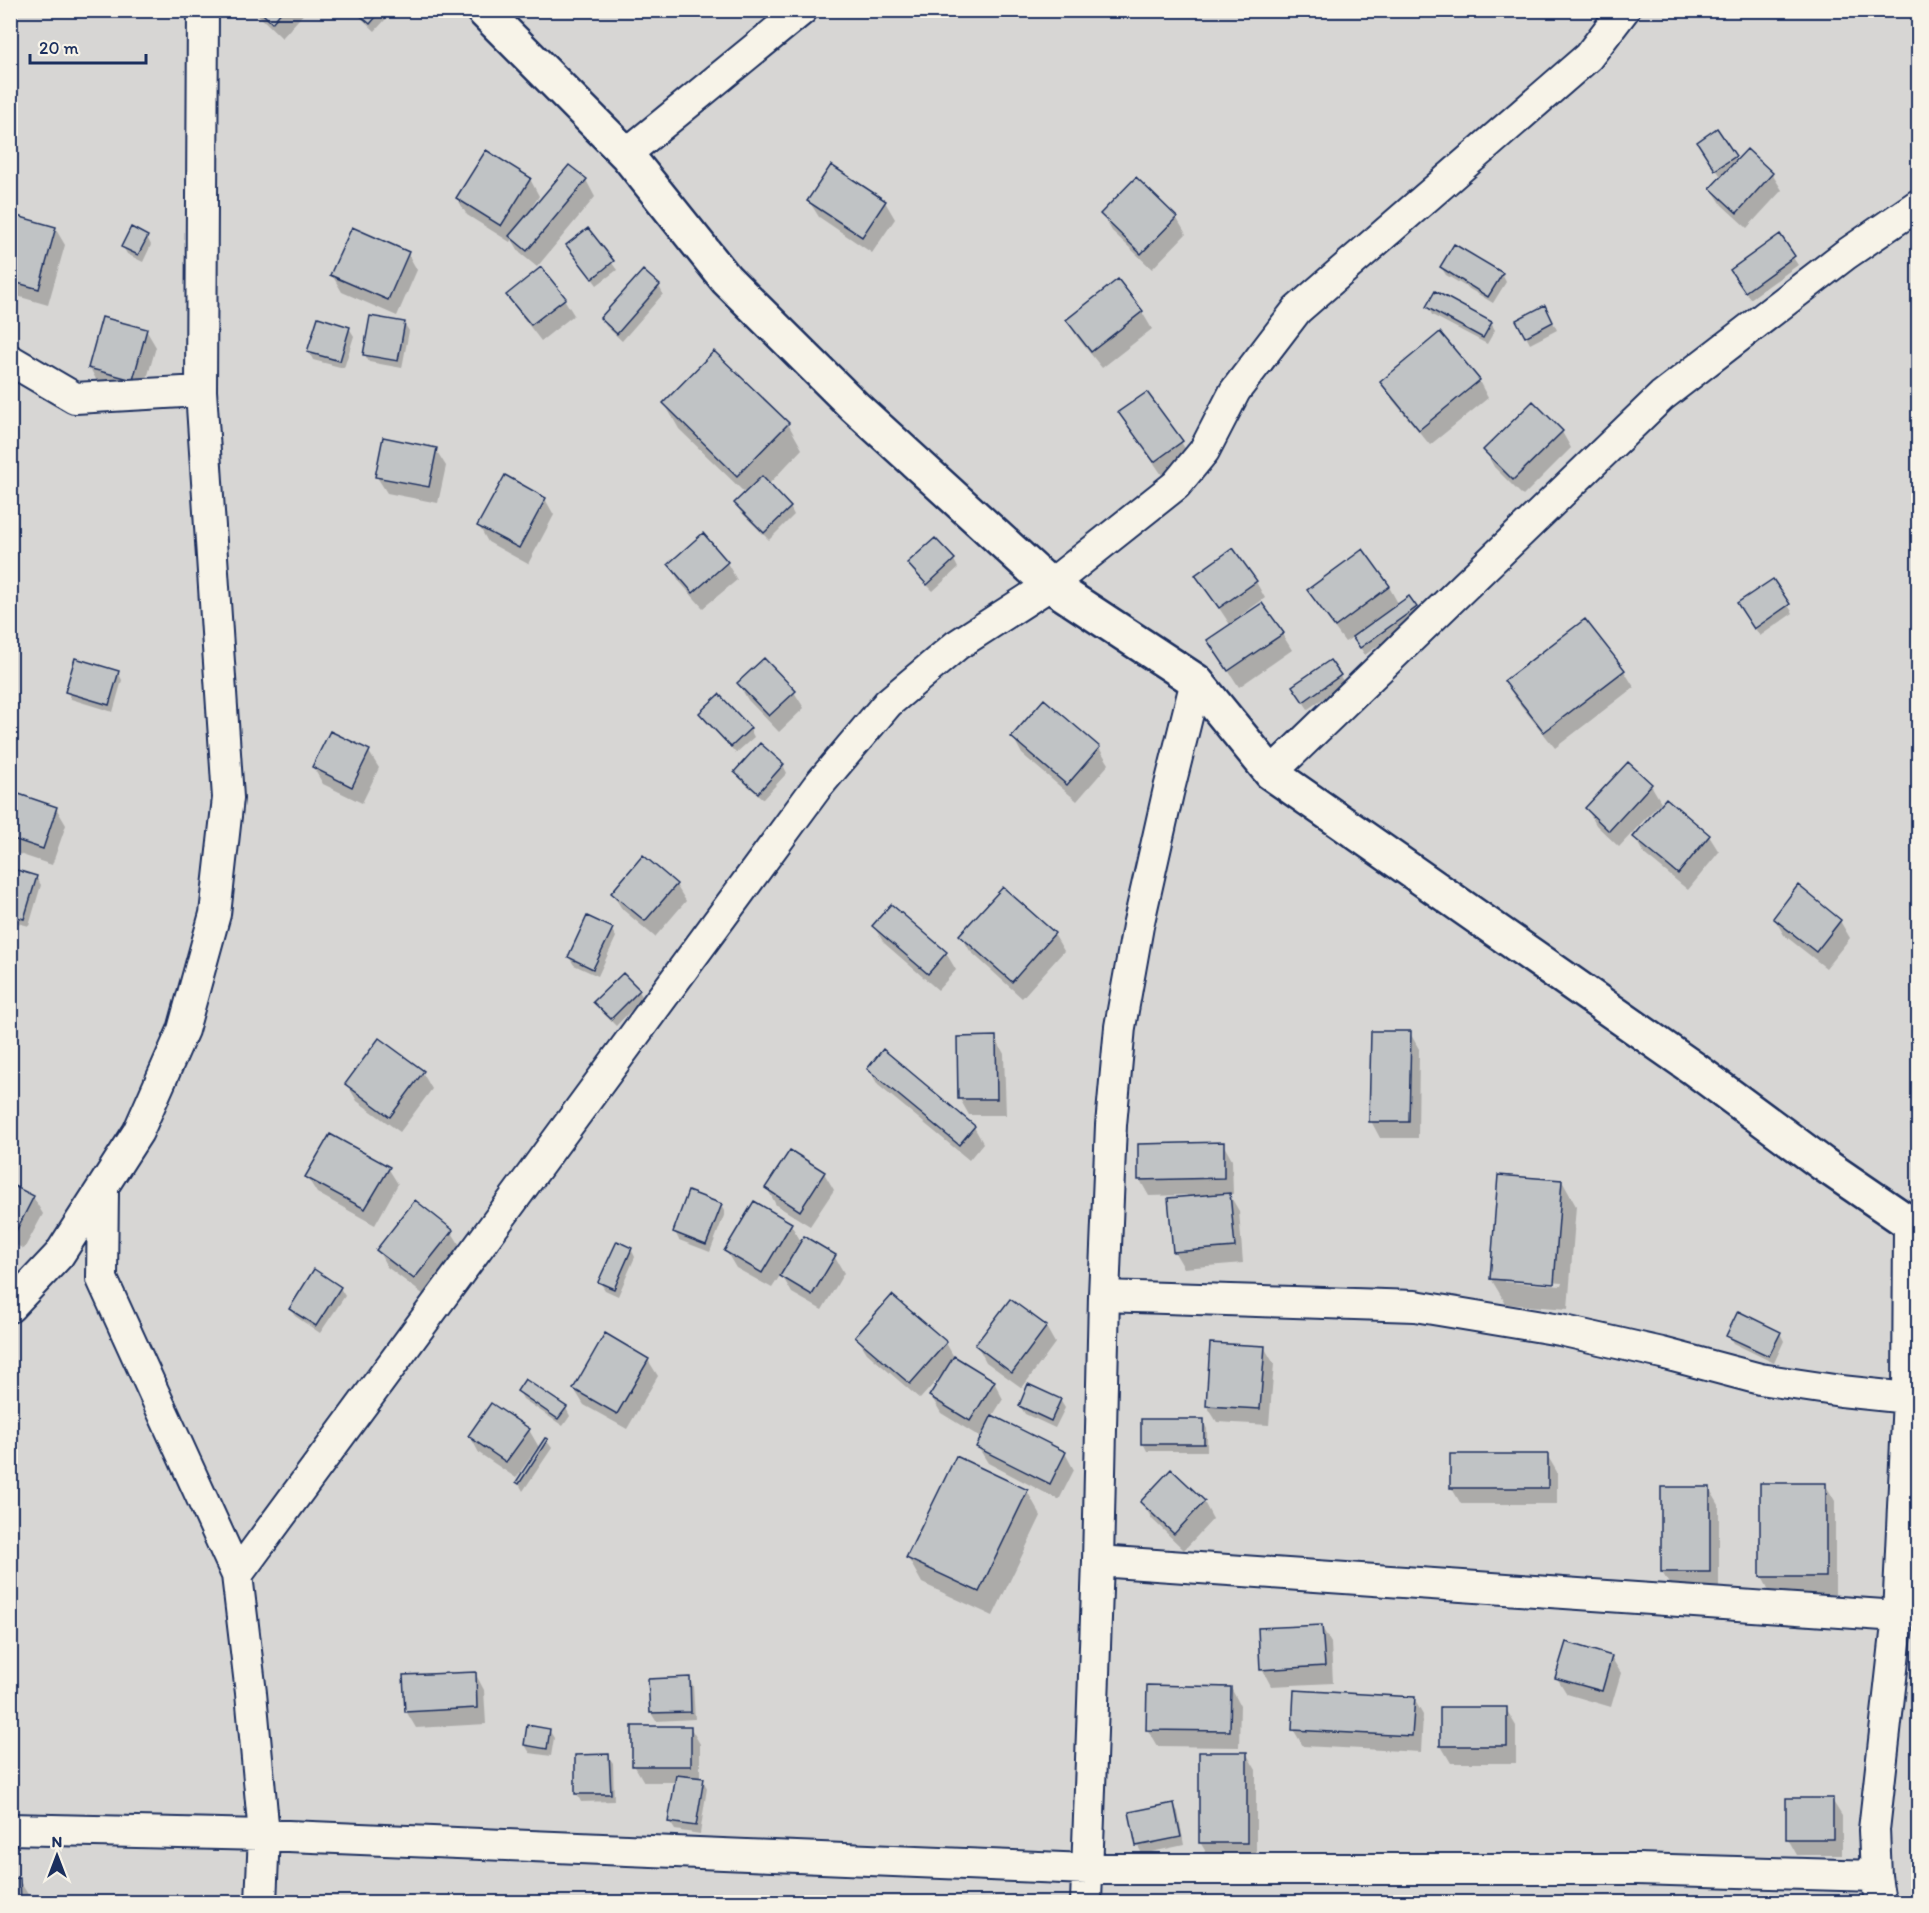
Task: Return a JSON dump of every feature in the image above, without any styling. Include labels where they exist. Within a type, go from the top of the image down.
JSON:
[{"type":"main road","points":[[483,10],[626,154],[726,279],[855,407],[1050,585],[1196,681],[1271,773],[1693,1068],[1823,1164],[1916,1223]]},
{"type":"street","points":[[10,1307],[58,1256],[138,1132],[183,1029],[215,914],[228,798],[201,391],[203,10]]},
{"type":"street","points":[[626,154],[802,10]]},
{"type":"street","points":[[237,1575],[817,787],[888,703],[957,645],[1050,585],[1176,485],[1204,451],[1235,391],[1297,310],[1588,57],[1624,10]]},
{"type":"street","points":[[1271,773],[1662,396],[1836,262],[1918,205]]},
{"type":"street","points":[[10,360],[75,398],[201,391]]},
{"type":"street","points":[[1086,1902],[1111,1125],[1120,1027],[1138,926],[1196,681]]},
{"type":"street","points":[[103,1189],[102,1279],[237,1575],[264,1835],[261,1902]]},
{"type":"street","points":[[10,1829],[264,1835],[1087,1869],[1637,1869],[1878,1889],[1874,1830],[1898,1616],[1916,1223]]},
{"type":"street","points":[[1104,1296],[1415,1306],[1560,1330],[1662,1353],[1760,1379],[1908,1398]]},
{"type":"street","points":[[1098,1561],[1898,1616]]},
{"type":"shaded area","points":[[11,11],[1918,11],[1918,1902],[11,1902]]},
{"type":"building","points":[[259,10],[283,10],[272,23]]},
{"type":"building","points":[[354,10],[382,10],[370,24]]},
{"type":"building","points":[[1717,128],[1736,156],[1715,170],[1697,142]]},
{"type":"building","points":[[1747,149],[1773,173],[1737,213],[1710,188]]},
{"type":"building","points":[[486,150],[531,178],[501,226],[456,198]]},
{"type":"building","points":[[569,165],[587,179],[527,251],[509,236]]},
{"type":"building","points":[[831,165],[886,201],[862,237],[807,201]]},
{"type":"building","points":[[1136,177],[1177,217],[1141,254],[1100,214]]},
{"type":"building","points":[[10,214],[56,227],[39,289],[10,281]]},
{"type":"building","points":[[131,227],[148,236],[138,255],[121,247]]},
{"type":"building","points":[[352,227],[409,252],[388,300],[330,275]]},
{"type":"building","points":[[588,228],[614,261],[592,279],[566,245]]},
{"type":"building","points":[[1780,234],[1795,256],[1745,292],[1730,270]]},
{"type":"building","points":[[1454,244],[1503,273],[1488,297],[1440,267]]},
{"type":"building","points":[[541,267],[566,298],[531,325],[506,295]]},
{"type":"building","points":[[643,270],[660,285],[617,334],[600,318]]},
{"type":"building","points":[[1118,279],[1143,311],[1091,352],[1066,320]]},
{"type":"building","points":[[1435,291],[1492,322],[1483,338],[1426,307]]},
{"type":"building","points":[[1545,305],[1553,322],[1525,337],[1516,320]]},
{"type":"building","points":[[370,316],[405,322],[398,361],[363,355]]},
{"type":"building","points":[[102,317],[147,329],[133,380],[88,368]]},
{"type":"building","points":[[318,317],[350,327],[340,361],[307,352]]},
{"type":"building","points":[[1440,332],[1480,380],[1419,430],[1380,382]]},
{"type":"building","points":[[714,351],[789,423],[737,476],[663,403]]},
{"type":"building","points":[[1147,392],[1183,441],[1154,462],[1118,412]]},
{"type":"building","points":[[1533,401],[1563,431],[1513,480],[1483,450]]},
{"type":"building","points":[[383,437],[437,448],[429,487],[375,477]]},
{"type":"building","points":[[505,475],[546,498],[519,548],[477,526]]},
{"type":"building","points":[[762,476],[791,507],[764,533],[734,503]]},
{"type":"building","points":[[703,533],[728,562],[693,593],[668,564]]},
{"type":"building","points":[[935,538],[955,559],[927,585],[907,563]]},
{"type":"building","points":[[1233,548],[1257,581],[1219,608],[1195,575]]},
{"type":"building","points":[[1363,549],[1390,586],[1335,627],[1307,590]]},
{"type":"building","points":[[1773,579],[1790,604],[1754,629],[1737,603]]},
{"type":"building","points":[[1409,596],[1417,607],[1360,648],[1352,637]]},
{"type":"building","points":[[1262,603],[1284,633],[1228,671],[1207,640]]},
{"type":"building","points":[[1585,619],[1625,670],[1544,732],[1504,681]]},
{"type":"building","points":[[75,658],[119,671],[109,705],[65,692]]},
{"type":"building","points":[[764,658],[796,691],[769,716],[737,683]]},
{"type":"building","points":[[1330,660],[1341,675],[1303,702],[1292,686]]},
{"type":"building","points":[[719,694],[751,728],[731,747],[699,713]]},
{"type":"building","points":[[1044,699],[1100,747],[1067,785],[1011,737]]},
{"type":"building","points":[[330,731],[370,750],[352,787],[312,767]]},
{"type":"building","points":[[760,743],[784,764],[758,793],[734,772]]},
{"type":"building","points":[[1628,762],[1652,784],[1609,831],[1585,808]]},
{"type":"building","points":[[10,791],[57,807],[43,849],[10,838]]},
{"type":"building","points":[[1666,798],[1710,835],[1678,874],[1633,837]]},
{"type":"building","points":[[643,855],[677,884],[645,921],[611,893]]},
{"type":"building","points":[[10,868],[37,876],[24,919],[10,915]]},
{"type":"building","points":[[1798,885],[1841,920],[1816,952],[1773,918]]},
{"type":"building","points":[[1003,887],[1055,933],[1012,982],[959,935]]},
{"type":"building","points":[[891,904],[947,952],[928,974],[872,926]]},
{"type":"building","points":[[587,916],[613,928],[593,969],[568,957]]},
{"type":"building","points":[[623,973],[640,990],[611,1019],[593,1002]]},
{"type":"building","points":[[1371,1031],[1411,1031],[1409,1122],[1369,1122]]},
{"type":"building","points":[[996,1036],[997,1099],[958,1099],[957,1037]]},
{"type":"building","points":[[379,1038],[424,1071],[390,1117],[345,1084]]},
{"type":"building","points":[[883,1049],[975,1126],[959,1145],[867,1069]]},
{"type":"building","points":[[330,1134],[390,1167],[365,1209],[305,1177]]},
{"type":"building","points":[[1224,1142],[1224,1178],[1138,1180],[1138,1144]]},
{"type":"building","points":[[790,1150],[825,1172],[800,1211],[765,1188]]},
{"type":"building","points":[[1498,1175],[1562,1180],[1554,1284],[1490,1279]]},
{"type":"building","points":[[10,1184],[34,1196],[15,1233],[10,1231]]},
{"type":"building","points":[[688,1191],[722,1204],[706,1245],[673,1232]]},
{"type":"building","points":[[1230,1193],[1235,1247],[1173,1252],[1168,1198]]},
{"type":"building","points":[[415,1200],[453,1230],[414,1279],[376,1250]]},
{"type":"building","points":[[754,1201],[792,1223],[762,1273],[724,1251]]},
{"type":"building","points":[[804,1236],[836,1255],[812,1295],[780,1276]]},
{"type":"building","points":[[617,1241],[632,1248],[614,1289],[598,1282]]},
{"type":"building","points":[[314,1269],[341,1287],[316,1326],[289,1309]]},
{"type":"building","points":[[892,1295],[947,1342],[910,1384],[855,1337]]},
{"type":"building","points":[[1010,1299],[1047,1326],[1012,1373],[975,1345]]},
{"type":"building","points":[[1738,1311],[1781,1332],[1769,1356],[1726,1336]]},
{"type":"building","points":[[605,1333],[649,1359],[617,1414],[573,1389]]},
{"type":"building","points":[[1210,1343],[1265,1346],[1260,1409],[1206,1406]]},
{"type":"building","points":[[954,1356],[995,1381],[970,1421],[929,1396]]},
{"type":"building","points":[[525,1379],[567,1407],[558,1419],[517,1391]]},
{"type":"building","points":[[1028,1384],[1061,1399],[1051,1421],[1019,1406]]},
{"type":"building","points":[[491,1403],[530,1429],[506,1462],[468,1436]]},
{"type":"building","points":[[992,1415],[1066,1452],[1050,1484],[976,1447]]},
{"type":"building","points":[[1141,1419],[1204,1419],[1204,1444],[1141,1444]]},
{"type":"building","points":[[545,1438],[548,1439],[519,1484],[516,1482]]},
{"type":"building","points":[[1450,1454],[1548,1454],[1548,1488],[1450,1488]]},
{"type":"building","points":[[956,1456],[1028,1490],[979,1592],[906,1558]]},
{"type":"building","points":[[1171,1469],[1205,1501],[1174,1534],[1140,1502]]},
{"type":"building","points":[[1760,1483],[1826,1483],[1826,1577],[1760,1577]]},
{"type":"building","points":[[1661,1487],[1710,1487],[1710,1572],[1661,1572]]},
{"type":"building","points":[[1322,1625],[1325,1666],[1260,1670],[1258,1628]]},
{"type":"building","points":[[1566,1642],[1612,1656],[1602,1691],[1555,1678]]},
{"type":"building","points":[[476,1672],[477,1708],[405,1712],[403,1675]]},
{"type":"building","points":[[690,1677],[691,1712],[650,1713],[648,1679]]},
{"type":"building","points":[[1147,1685],[1231,1687],[1230,1731],[1146,1730]]},
{"type":"building","points":[[1294,1690],[1415,1697],[1412,1736],[1292,1730]]},
{"type":"building","points":[[1440,1707],[1507,1707],[1507,1746],[1440,1746]]},
{"type":"building","points":[[527,1725],[550,1729],[547,1749],[524,1745]]},
{"type":"building","points":[[632,1726],[691,1726],[691,1766],[632,1766]]},
{"type":"building","points":[[1199,1752],[1247,1752],[1247,1843],[1199,1843]]},
{"type":"building","points":[[609,1754],[611,1794],[575,1794],[575,1755]]},
{"type":"building","points":[[676,1775],[704,1778],[696,1826],[668,1822]]},
{"type":"building","points":[[1786,1798],[1833,1798],[1833,1839],[1786,1839]]},
{"type":"building","points":[[1174,1803],[1181,1837],[1136,1846],[1129,1812]]},
{"type":"building","points":[[20,1878],[21,1902],[10,1902],[10,1879]]}]
